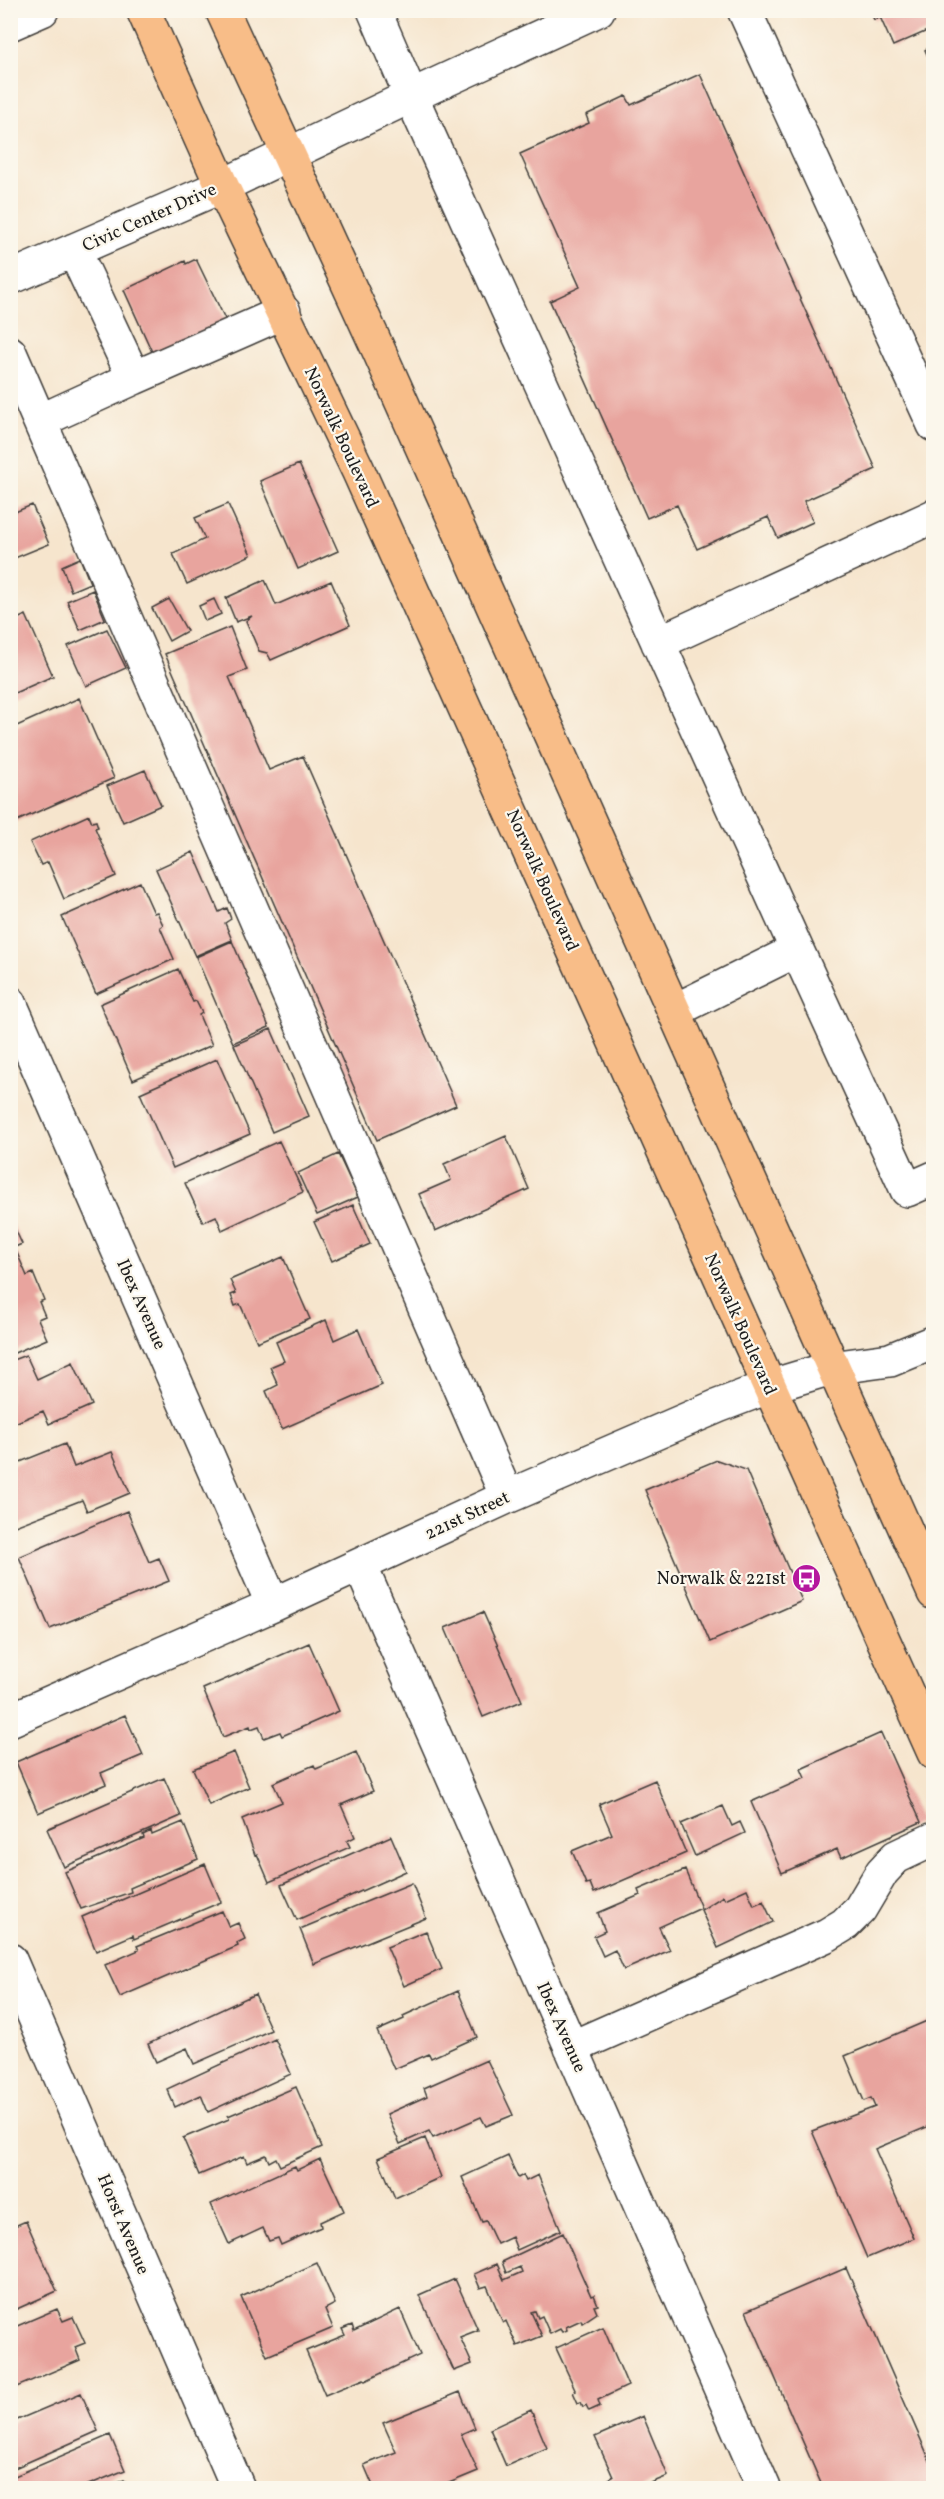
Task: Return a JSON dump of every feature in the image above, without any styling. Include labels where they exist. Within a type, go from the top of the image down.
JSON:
[{"type":"main road","name":"Norwalk Boulevard","points":[[143,10],[222,186],[378,513],[933,1753]]},
{"type":"main road","points":[[222,10],[379,351],[676,1010],[831,1368],[933,1593]]},
{"type":"street","points":[[10,24],[42,10]]},
{"type":"street","points":[[374,10],[658,643],[908,1190],[933,1178]]},
{"type":"street","name":"Civic Center Drive","points":[[10,278],[222,186],[598,10]]},
{"type":"street","points":[[744,10],[933,424]]},
{"type":"street","points":[[74,250],[134,378]]},
{"type":"street","points":[[40,421],[284,312]]},
{"type":"street","points":[[10,353],[507,1497]]},
{"type":"street","points":[[658,643],[933,516]]},
{"type":"street","points":[[676,1010],[797,950]]},
{"type":"street","name":"Ibex Avenue","points":[[10,1003],[273,1605]]},
{"type":"street","name":"221st Street","points":[[10,1720],[273,1605],[507,1497],[768,1387],[831,1368],[890,1360],[933,1342]]},
{"type":"street","name":"Ibex Avenue","points":[[360,1564],[764,2488]]},
{"type":"street","points":[[571,2048],[827,1935],[845,1924],[860,1910],[882,1872],[896,1857],[933,1839]]},
{"type":"street","name":"Horst Avenue","points":[[10,1960],[238,2488]]},
{"type":"building","points":[[870,10],[934,10],[934,28],[893,46],[880,17],[874,20]]},
{"type":"building","points":[[934,46],[934,70],[925,50]]},
{"type":"building","points":[[700,74],[876,469],[804,501],[813,522],[778,538],[768,517],[697,549],[677,505],[647,518],[550,301],[580,287],[520,154],[589,123],[586,115],[626,96],[631,105]]},
{"type":"building","points":[[196,259],[226,321],[153,354],[124,290],[185,261],[186,264]]},
{"type":"building","points":[[299,464],[338,551],[298,569],[260,481]]},
{"type":"building","points":[[228,504],[251,555],[187,584],[173,554],[205,539],[195,518]]},
{"type":"building","points":[[32,505],[49,544],[10,560],[10,514]]},
{"type":"building","points":[[80,558],[90,583],[71,591],[62,566]]},
{"type":"building","points":[[265,580],[276,605],[331,581],[350,625],[271,660],[267,653],[259,651],[246,621],[252,616],[236,622],[226,598]]},
{"type":"building","points":[[93,590],[105,619],[80,630],[67,601]]},
{"type":"building","points":[[169,599],[187,631],[169,641],[152,608]]},
{"type":"building","points":[[214,599],[221,614],[205,621],[199,606]]},
{"type":"building","points":[[26,615],[53,676],[10,695],[10,622]]},
{"type":"building","points":[[230,627],[247,670],[229,677],[269,770],[303,756],[456,1105],[377,1140],[165,654]]},
{"type":"building","points":[[107,629],[126,668],[86,686],[68,646]]},
{"type":"building","points":[[79,698],[114,778],[10,824],[10,729]]},
{"type":"building","points":[[145,770],[161,805],[123,822],[107,786]]},
{"type":"building","points":[[89,815],[92,822],[96,821],[98,827],[95,828],[116,876],[64,899],[48,862],[41,865],[30,842]]},
{"type":"building","points":[[193,852],[219,912],[227,908],[231,919],[225,923],[232,940],[195,956],[156,869]]},
{"type":"building","points":[[140,882],[154,913],[157,912],[163,925],[160,927],[174,959],[96,994],[62,917]]},
{"type":"building","points":[[232,941],[269,1027],[233,1043],[196,957]]},
{"type":"building","points":[[178,969],[193,1002],[196,1001],[202,1013],[199,1015],[212,1045],[133,1080],[100,1004]]},
{"type":"building","points":[[271,1029],[309,1116],[272,1132],[234,1045]]},
{"type":"building","points":[[217,1059],[250,1134],[173,1168],[140,1093]]},
{"type":"building","points":[[506,1136],[529,1189],[435,1231],[419,1194],[451,1180],[444,1164]]},
{"type":"building","points":[[279,1141],[303,1192],[222,1230],[216,1216],[203,1222],[185,1183]]},
{"type":"building","points":[[338,1154],[358,1197],[317,1215],[298,1173]]},
{"type":"building","points":[[353,1205],[370,1244],[332,1261],[314,1222]]},
{"type":"building","points":[[10,1218],[22,1244],[10,1249]]},
{"type":"building","points":[[17,1253],[27,1276],[33,1273],[44,1300],[39,1302],[45,1316],[38,1319],[47,1339],[12,1354],[10,1256]]},
{"type":"building","points":[[283,1257],[310,1319],[257,1342],[240,1304],[235,1306],[231,1295],[236,1293],[230,1280]]},
{"type":"building","points":[[326,1320],[334,1340],[358,1329],[382,1385],[282,1429],[266,1391],[278,1385],[270,1367],[284,1361],[276,1342]]},
{"type":"building","points":[[26,1355],[37,1379],[73,1362],[92,1405],[49,1424],[43,1411],[10,1425],[10,1361]]},
{"type":"building","points":[[65,1444],[74,1467],[112,1452],[130,1493],[87,1511],[82,1500],[10,1528],[10,1466]]},
{"type":"building","points":[[717,1460],[746,1470],[802,1601],[710,1642],[645,1490]]},
{"type":"building","points":[[127,1511],[149,1562],[159,1558],[169,1581],[50,1629],[19,1557]]},
{"type":"building","points":[[483,1612],[522,1701],[483,1717],[445,1628]]},
{"type":"building","points":[[309,1643],[339,1711],[282,1736],[280,1732],[264,1738],[259,1726],[251,1729],[250,1726],[223,1737],[203,1689]]},
{"type":"building","points":[[125,1715],[143,1755],[101,1773],[106,1784],[38,1813],[16,1762]]},
{"type":"building","points":[[881,1733],[921,1822],[841,1858],[837,1849],[782,1873],[751,1802],[805,1778],[801,1769]]},
{"type":"building","points":[[234,1752],[249,1787],[209,1805],[193,1769]]},
{"type":"building","points":[[356,1752],[373,1791],[341,1805],[355,1837],[347,1841],[350,1847],[269,1882],[257,1854],[255,1855],[242,1819],[282,1802],[273,1783],[314,1765],[316,1769]]},
{"type":"building","points":[[164,1778],[181,1816],[64,1867],[47,1829]]},
{"type":"building","points":[[655,1780],[686,1853],[594,1893],[590,1883],[586,1884],[572,1851],[612,1834],[599,1804]]},
{"type":"building","points":[[723,1806],[732,1826],[740,1822],[745,1833],[695,1856],[681,1824]]},
{"type":"building","points":[[183,1822],[198,1859],[130,1888],[131,1892],[81,1909],[65,1872],[144,1838],[143,1835],[151,1831],[152,1835]]},
{"type":"building","points":[[391,1836],[406,1871],[297,1920],[281,1885]]},
{"type":"building","points":[[205,1864],[221,1902],[134,1939],[133,1935],[96,1951],[82,1917]]},
{"type":"building","points":[[685,1870],[701,1908],[659,1927],[670,1950],[624,1970],[615,1950],[603,1956],[594,1936],[605,1931],[598,1913],[640,1895],[638,1890]]},
{"type":"building","points":[[412,1883],[426,1918],[314,1964],[300,1929]]},
{"type":"building","points":[[747,1889],[754,1905],[763,1901],[773,1922],[718,1948],[701,1910],[723,1896],[725,1899]]},
{"type":"building","points":[[222,1911],[229,1927],[238,1923],[245,1939],[237,1943],[238,1946],[120,1997],[105,1965],[139,1950],[137,1946]]},
{"type":"building","points":[[426,1931],[442,1969],[404,1986],[387,1947]]},
{"type":"building","points":[[458,1991],[477,2037],[431,2058],[429,2054],[394,2069],[377,2031],[404,2019],[403,2016]]},
{"type":"building","points":[[255,1994],[271,2030],[194,2064],[187,2048],[156,2062],[148,2044]]},
{"type":"building","points":[[934,2018],[934,2124],[875,2149],[914,2238],[867,2258],[812,2131],[875,2107],[871,2098],[864,2101],[845,2056]]},
{"type":"building","points":[[275,2039],[291,2074],[208,2112],[201,2095],[175,2107],[167,2089]]},
{"type":"building","points":[[487,2060],[513,2115],[486,2126],[481,2117],[433,2138],[429,2131],[400,2144],[387,2114],[427,2096],[424,2088]]},
{"type":"building","points":[[296,2087],[322,2147],[280,2166],[276,2158],[269,2162],[266,2155],[247,2163],[244,2156],[199,2175],[183,2138]]},
{"type":"building","points":[[425,2138],[441,2177],[395,2198],[378,2158]]},
{"type":"building","points":[[508,2156],[518,2178],[523,2175],[526,2181],[538,2175],[561,2230],[517,2250],[512,2237],[497,2244],[486,2221],[482,2222],[462,2177]]},
{"type":"building","points":[[320,2159],[344,2211],[320,2222],[321,2227],[281,2245],[278,2238],[269,2241],[263,2228],[229,2244],[211,2204],[295,2166],[297,2170]]},
{"type":"building","points":[[26,2221],[57,2291],[10,2312],[10,2228]]},
{"type":"building","points":[[563,2233],[591,2296],[594,2295],[598,2305],[594,2306],[597,2313],[582,2323],[581,2320],[566,2327],[567,2330],[562,2332],[560,2329],[550,2334],[542,2316],[538,2318],[535,2311],[531,2312],[542,2336],[517,2346],[506,2321],[503,2323],[487,2286],[480,2288],[474,2274],[497,2264],[504,2280],[522,2272],[520,2267],[506,2273],[502,2262]]},
{"type":"building","points":[[317,2263],[335,2304],[325,2309],[333,2328],[267,2356],[241,2297]]},
{"type":"building","points":[[846,2268],[934,2470],[934,2488],[823,2488],[746,2311]]},
{"type":"building","points":[[455,2279],[478,2330],[460,2337],[472,2364],[454,2371],[419,2295]]},
{"type":"building","points":[[57,2309],[63,2321],[73,2317],[85,2343],[75,2347],[80,2360],[12,2389],[10,2329]]},
{"type":"building","points":[[400,2309],[420,2355],[365,2381],[364,2379],[325,2395],[306,2351],[345,2335],[342,2329],[352,2325],[354,2331]]},
{"type":"building","points":[[603,2327],[628,2386],[598,2400],[600,2406],[589,2411],[586,2405],[583,2407],[581,2402],[578,2403],[573,2392],[576,2391],[556,2348]]},
{"type":"building","points":[[460,2392],[475,2428],[461,2434],[478,2471],[437,2488],[374,2488],[364,2465],[396,2452],[383,2423]]},
{"type":"building","points":[[81,2393],[98,2431],[10,2470],[10,2423]]},
{"type":"building","points":[[531,2410],[547,2448],[506,2466],[490,2429]]},
{"type":"building","points":[[643,2416],[668,2476],[639,2488],[618,2488],[615,2483],[612,2485],[609,2479],[613,2477],[595,2437]]},
{"type":"building","points":[[110,2435],[125,2470],[81,2488],[10,2488],[10,2478]]},
{"type":"building","points":[[124,2480],[127,2488],[105,2488]]},
{"type":"place","name":"Norwalk & 221st","points":[[807,1578]]}]
